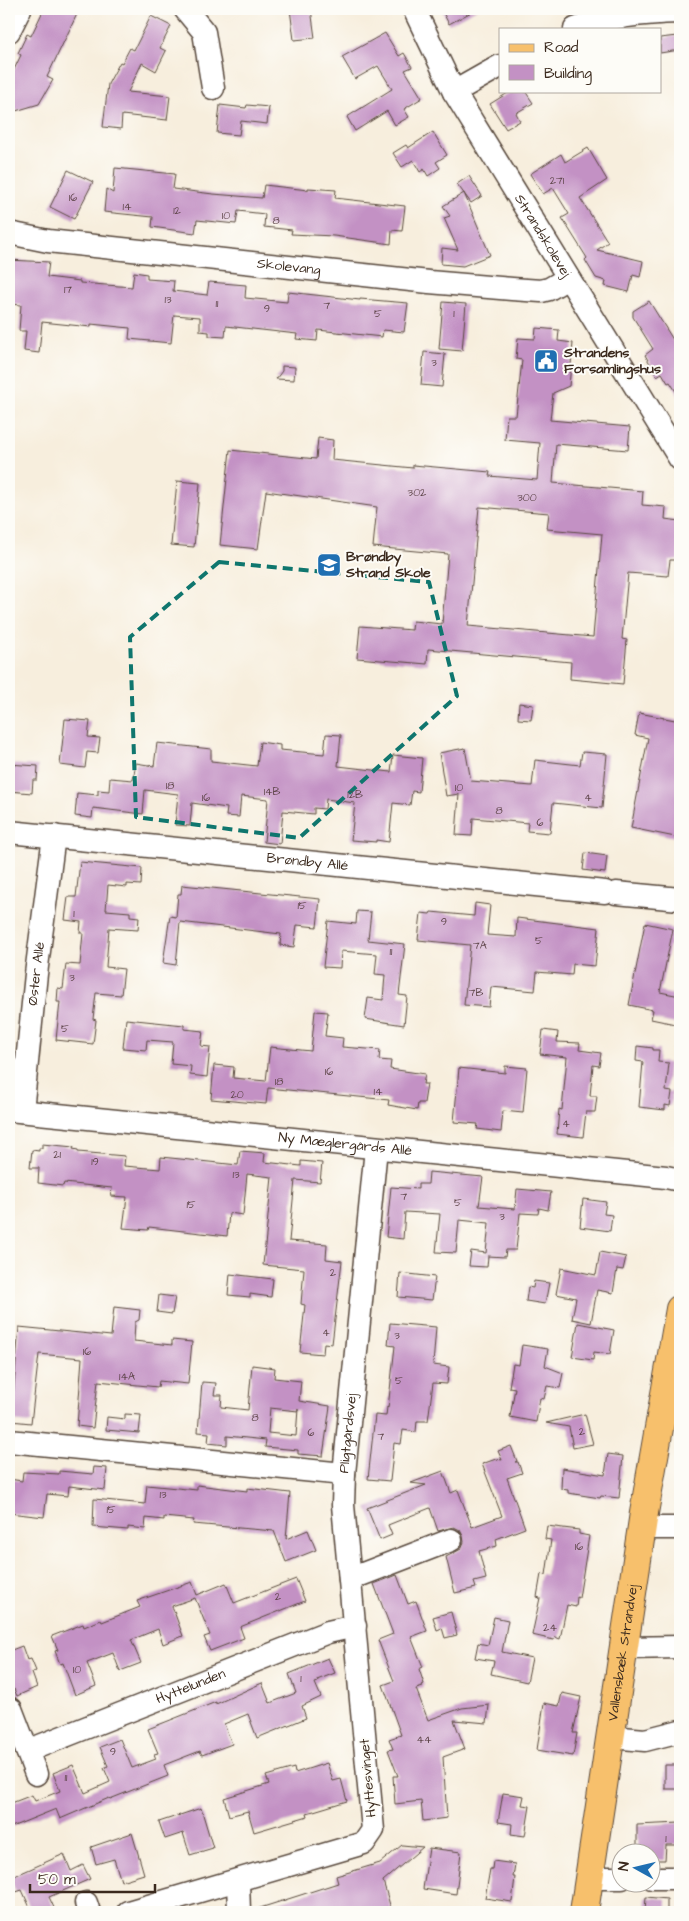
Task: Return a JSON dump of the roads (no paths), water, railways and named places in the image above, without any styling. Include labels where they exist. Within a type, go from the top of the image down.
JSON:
[{"type":"main road","name":"Vallensbæk Strandvej","points":[[584,1912],[642,1528],[680,1308]]},
{"type":"street","points":[[9,31],[20,9]]},
{"type":"street","points":[[185,9],[204,32],[213,88]]},
{"type":"street","name":"Strandskolevej","points":[[414,9],[454,92],[680,459]]},
{"type":"street","points":[[578,28],[596,21],[651,13],[680,12]]},
{"type":"street","points":[[454,92],[499,67]]},
{"type":"street","name":"Skolevang","points":[[9,233],[57,242],[429,282],[512,289],[541,291],[549,289],[568,278]]},
{"type":"street","name":"Brøndby Allé","points":[[9,832],[680,899]]},
{"type":"street","name":"Øster Allé","points":[[15,1111],[36,974],[54,836]]},
{"type":"street","name":"Ny Mæglergårds Allé","points":[[15,1111],[666,1177],[680,1180]]},
{"type":"street","name":"Pligtgårdsvej","points":[[9,1441],[344,1474],[376,1148]]},
{"type":"street","name":"Hyttesvinget","points":[[128,1912],[364,1843],[373,1830],[343,1505],[344,1474]]},
{"type":"street","points":[[642,1528],[680,1528]]},
{"type":"street","points":[[350,1578],[451,1540]]},
{"type":"street","name":"Hyttelunden","points":[[27,1751],[328,1632],[355,1626]]},
{"type":"street","points":[[624,1648],[680,1647]]},
{"type":"street","points":[[11,1709],[36,1774]]},
{"type":"street","points":[[611,1737],[645,1740],[680,1731]]},
{"type":"street","points":[[590,1878],[612,1878]]},
{"type":"street","points":[[662,1878],[680,1878]]},
{"type":"street","points":[[238,1881],[238,1912]]},
{"type":"place","name":"Strandens Forsamlingshus","points":[[546,361]]},
{"type":"place","name":"Brøndby Strand Skole","points":[[329,565]]}]
